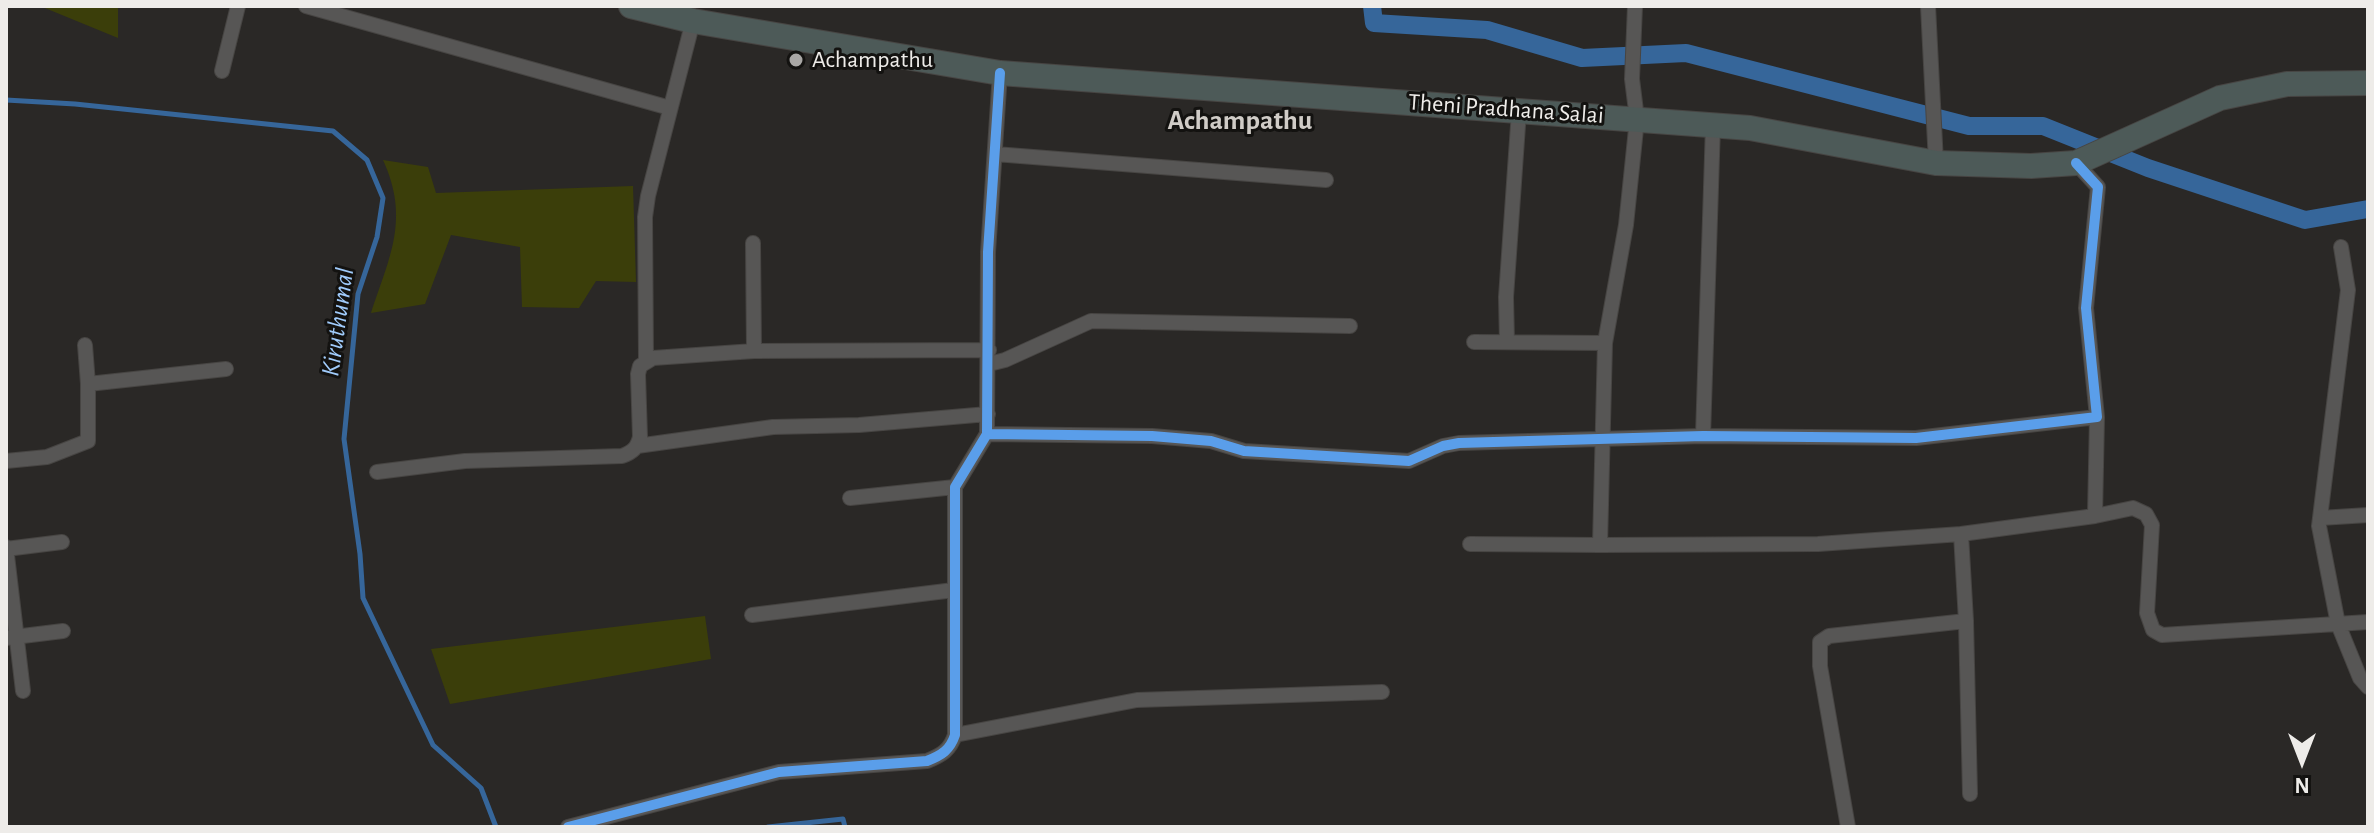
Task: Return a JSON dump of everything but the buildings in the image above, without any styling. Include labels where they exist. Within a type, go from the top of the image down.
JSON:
[{"type":"main road","name":"Theni Pradhana Salai","points":[[631,6],[1000,73],[1750,128],[1936,163],[2031,166],[2076,163],[2220,98],[2287,84],[2368,83]]},
{"type":"street","points":[[222,71],[238,6]]},
{"type":"street","points":[[306,6],[670,108]]},
{"type":"street","points":[[1600,545],[1605,343],[1626,225],[1637,119],[1632,79],[1635,6]]},
{"type":"street","points":[[1928,6],[1936,163]]},
{"type":"street","points":[[646,360],[645,217],[670,108],[680,14]]},
{"type":"street","points":[[568,827],[779,772],[927,761],[951,746],[955,735],[955,487],[987,434],[988,252],[1000,73]]},
{"type":"street","points":[[1507,342],[1506,297],[1519,111]]},
{"type":"street","points":[[1703,436],[1713,125]]},
{"type":"street","points":[[995,154],[1326,180]]},
{"type":"street","points":[[2076,163],[2098,187],[2086,308],[2097,417],[2095,516]]},
{"type":"street","points":[[753,243],[754,351]]},
{"type":"street","points":[[2341,247],[2348,290],[2319,526],[2338,624],[2360,678],[2368,687]]},
{"type":"street","points":[[637,446],[640,437],[638,374],[646,360],[754,351],[989,357],[1005,360],[1091,321],[1350,326]]},
{"type":"street","points":[[1474,342],[1605,343]]},
{"type":"street","points":[[6,461],[47,457],[88,441],[85,345]]},
{"type":"street","points":[[88,384],[226,369]]},
{"type":"street","points":[[377,472],[465,461],[622,456],[637,446],[773,427],[859,425],[988,414]]},
{"type":"street","points":[[987,434],[1152,436],[1211,441],[1244,451],[1409,461],[1443,446],[1459,443],[1703,436],[1916,438],[2097,417]]},
{"type":"street","points":[[850,498],[955,487]]},
{"type":"street","points":[[1470,544],[1818,544],[1961,534],[2133,508],[2146,514],[2152,525],[2147,613],[2153,630],[2162,635],[2368,622]]},
{"type":"street","points":[[2320,518],[2368,515]]},
{"type":"street","points":[[1961,534],[1970,794]]},
{"type":"street","points":[[23,691],[11,638],[6,548],[62,542]]},
{"type":"street","points":[[752,615],[954,590]]},
{"type":"street","points":[[1848,827],[1820,666],[1820,642],[1829,636],[1966,621]]},
{"type":"street","points":[[11,638],[63,631]]},
{"type":"street","points":[[955,735],[1137,700],[1382,692]]},
{"type":"shaded area","points":[[40,6],[118,6],[118,38]]},
{"type":"shaded area","points":[[383,160],[428,167],[436,193],[633,186],[636,282],[596,281],[579,308],[522,307],[520,247],[451,235],[425,304],[371,313],[390,255],[396,219],[391,181]]},
{"type":"shaded area","points":[[705,616],[711,659],[450,704],[431,649]]},
{"type":"waterway","points":[[1372,6],[1374,23],[1487,30],[1582,58],[1686,53],[1969,126],[2043,126],[2148,168],[2305,220],[2368,209]]},
{"type":"waterway","name":"Kiruthumal","points":[[6,100],[75,104],[333,131],[367,160],[383,198],[377,237],[358,294],[344,439],[363,598],[433,745],[481,788],[496,827]]},
{"type":"waterway","name":"Kiruthumal","points":[[768,827],[843,819],[845,827]]},
{"type":"cycle path","points":[[1000,73],[988,252],[987,434],[1152,436],[1211,441],[1244,451],[1409,461],[1443,446],[1459,443],[1703,436],[1916,438],[2097,417],[2086,308],[2098,187],[2076,163]]},
{"type":"cycle path","points":[[568,827],[779,772],[927,761],[945,751],[955,735],[955,487],[987,434]]},
{"type":"place","name":"Achampathu","points":[[796,60]]},
{"type":"district","name":"Achampathu","points":[[1240,121]]}]
